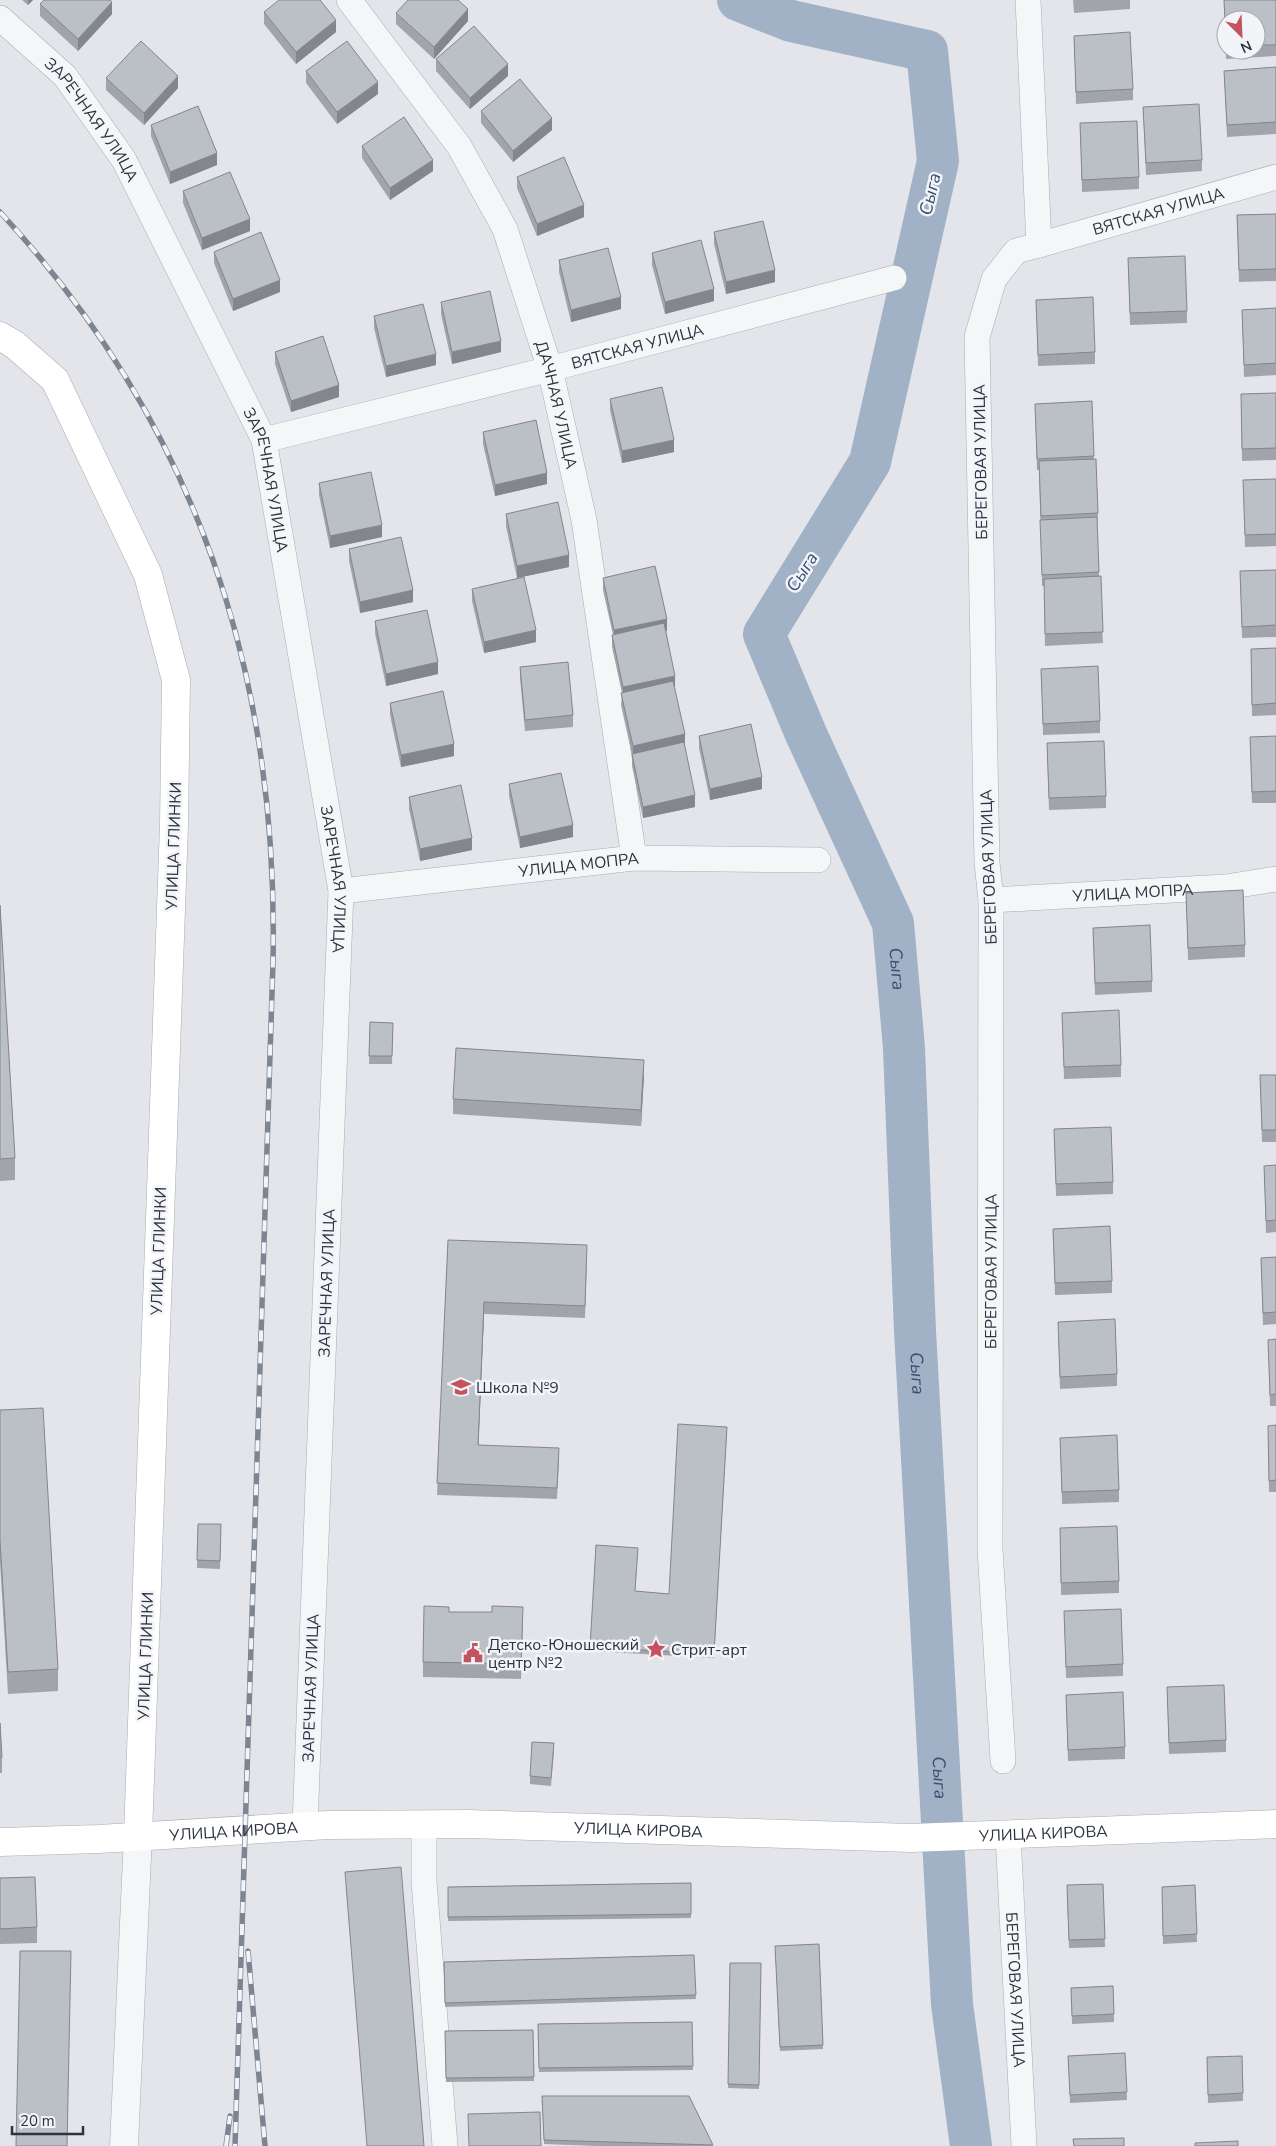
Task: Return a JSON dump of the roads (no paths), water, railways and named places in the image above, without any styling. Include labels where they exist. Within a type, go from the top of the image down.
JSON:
[{"type":"main road","name":"УЛИЦА ГЛИНКИ","points":[[0,336],[15,345],[55,380],[148,575],[176,680],[174,835],[138,1835]]},
{"type":"main road","name":"УЛИЦА КИРОВА","points":[[0,1842],[305,1825],[424,1824],[911,1838],[1276,1824]]},
{"type":"street","name":"ДАЧНАЯ УЛИЦА","points":[[349,0],[459,146],[505,229],[550,369],[584,520],[634,858]]},
{"type":"street","points":[[1028,0],[1040,245]]},
{"type":"street","name":"ЗАРЕЧНАЯ УЛИЦА","points":[[0,18],[65,76],[124,160],[264,440],[341,891],[305,1825]]},
{"type":"street","name":"ВЯТСКАЯ УЛИЦА","points":[[1040,245],[1276,177]]},
{"type":"street","name":"БЕРЕГОВАЯ УЛИЦА","points":[[1003,1761],[990,1549],[991,900],[987,853],[977,337],[994,279],[1016,251],[1040,245]]},
{"type":"street","name":"ВЯТСКАЯ УЛИЦА","points":[[264,440],[550,369],[894,278]]},
{"type":"street","name":"УЛИЦА МОПРА","points":[[341,891],[634,858],[818,860]]},
{"type":"street","name":"УЛИЦА МОПРА","points":[[991,900],[1226,887],[1276,879]]},
{"type":"street","points":[[424,1824],[424,1881],[445,2146]]},
{"type":"street","name":"УЛИЦА ГЛИНКИ","points":[[124,2146],[138,1835]]},
{"type":"street","name":"БЕРЕГОВАЯ УЛИЦА","points":[[1008,1835],[1024,2146]]},
{"type":"waterway","name":"Сыга","points":[[738,0],[791,21],[927,51],[938,161],[870,462],[764,634],[806,734],[893,923],[904,1048],[915,1331],[952,2004],[971,2146]]},
{"type":"railway","points":[[0,212],[69,294],[127,379],[175,467],[213,559],[241,655],[261,754],[271,856],[273,962],[235,2146]]},
{"type":"railway","points":[[248,1951],[265,2146]]},
{"type":"railway","points":[[226,2146],[230,2116]]},
{"type":"place","name":"Школа №9","points":[[461,1387]]},
{"type":"place","name":"Стрит-арт","points":[[656,1649]]},
{"type":"place","name":"Детско-Юношеский центр №2","points":[[473,1653]]}]
